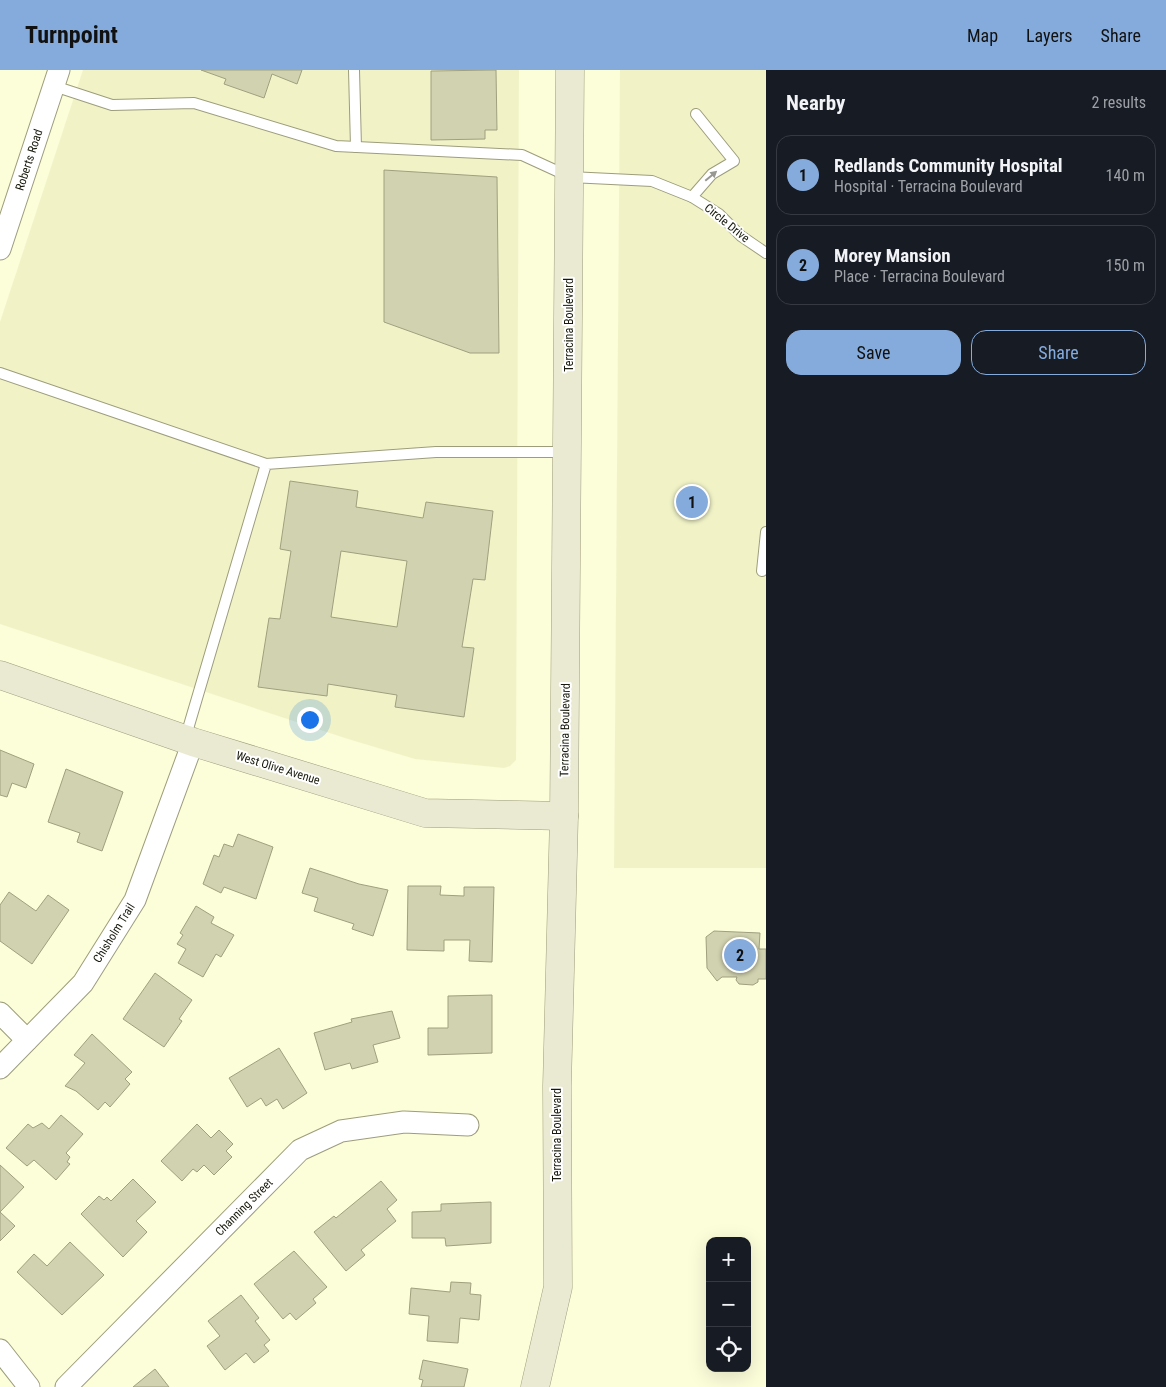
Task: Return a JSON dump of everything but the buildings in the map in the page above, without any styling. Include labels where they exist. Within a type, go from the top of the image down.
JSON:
[{"type":"main road","name":"Terracina Boulevard","points":[[535,1387],[558,1287],[557,1086],[564,816],[570,70]]},
{"type":"main road","name":"West Olive Avenue","points":[[0,675],[189,741],[425,812],[564,816]]},
{"type":"street","name":"Roberts Road","points":[[0,249],[56,78]]},
{"type":"street","name":"Chisholm Trail","points":[[0,1068],[83,983],[135,900],[189,741]]},
{"type":"street","points":[[0,1013],[28,1040]]},
{"type":"street","name":"Channing Street","points":[[66,1387],[300,1150],[341,1131],[404,1122],[468,1125]]},
{"type":"street","points":[[0,1350],[29,1387]]},
{"type":"lane","points":[[354,70],[356,147]]},
{"type":"lane","points":[[56,78],[112,105],[194,103],[336,146],[522,155],[570,177]]},
{"type":"lane","points":[[692,196],[712,174],[734,161],[696,114]]},
{"type":"lane","name":"Circle Drive","points":[[570,177],[652,181],[692,196],[719,214],[741,236],[766,253]]},
{"type":"lane","points":[[0,372],[266,464],[436,452],[568,452]]},
{"type":"lane","points":[[189,741],[266,464]]},
{"type":"lane","points":[[762,572],[766,532]]},
{"type":"shaded area","points":[[83,70],[519,70],[516,760],[510,766],[504,768],[415,759],[348,739],[0,624],[0,322]]},
{"type":"shaded area","points":[[620,70],[766,70],[766,868],[614,868]]},
{"type":"place","name":"Redlands Community Hospital","points":[[692,502]]},
{"type":"place","name":"Morey Mansion","points":[[740,955]]}]
